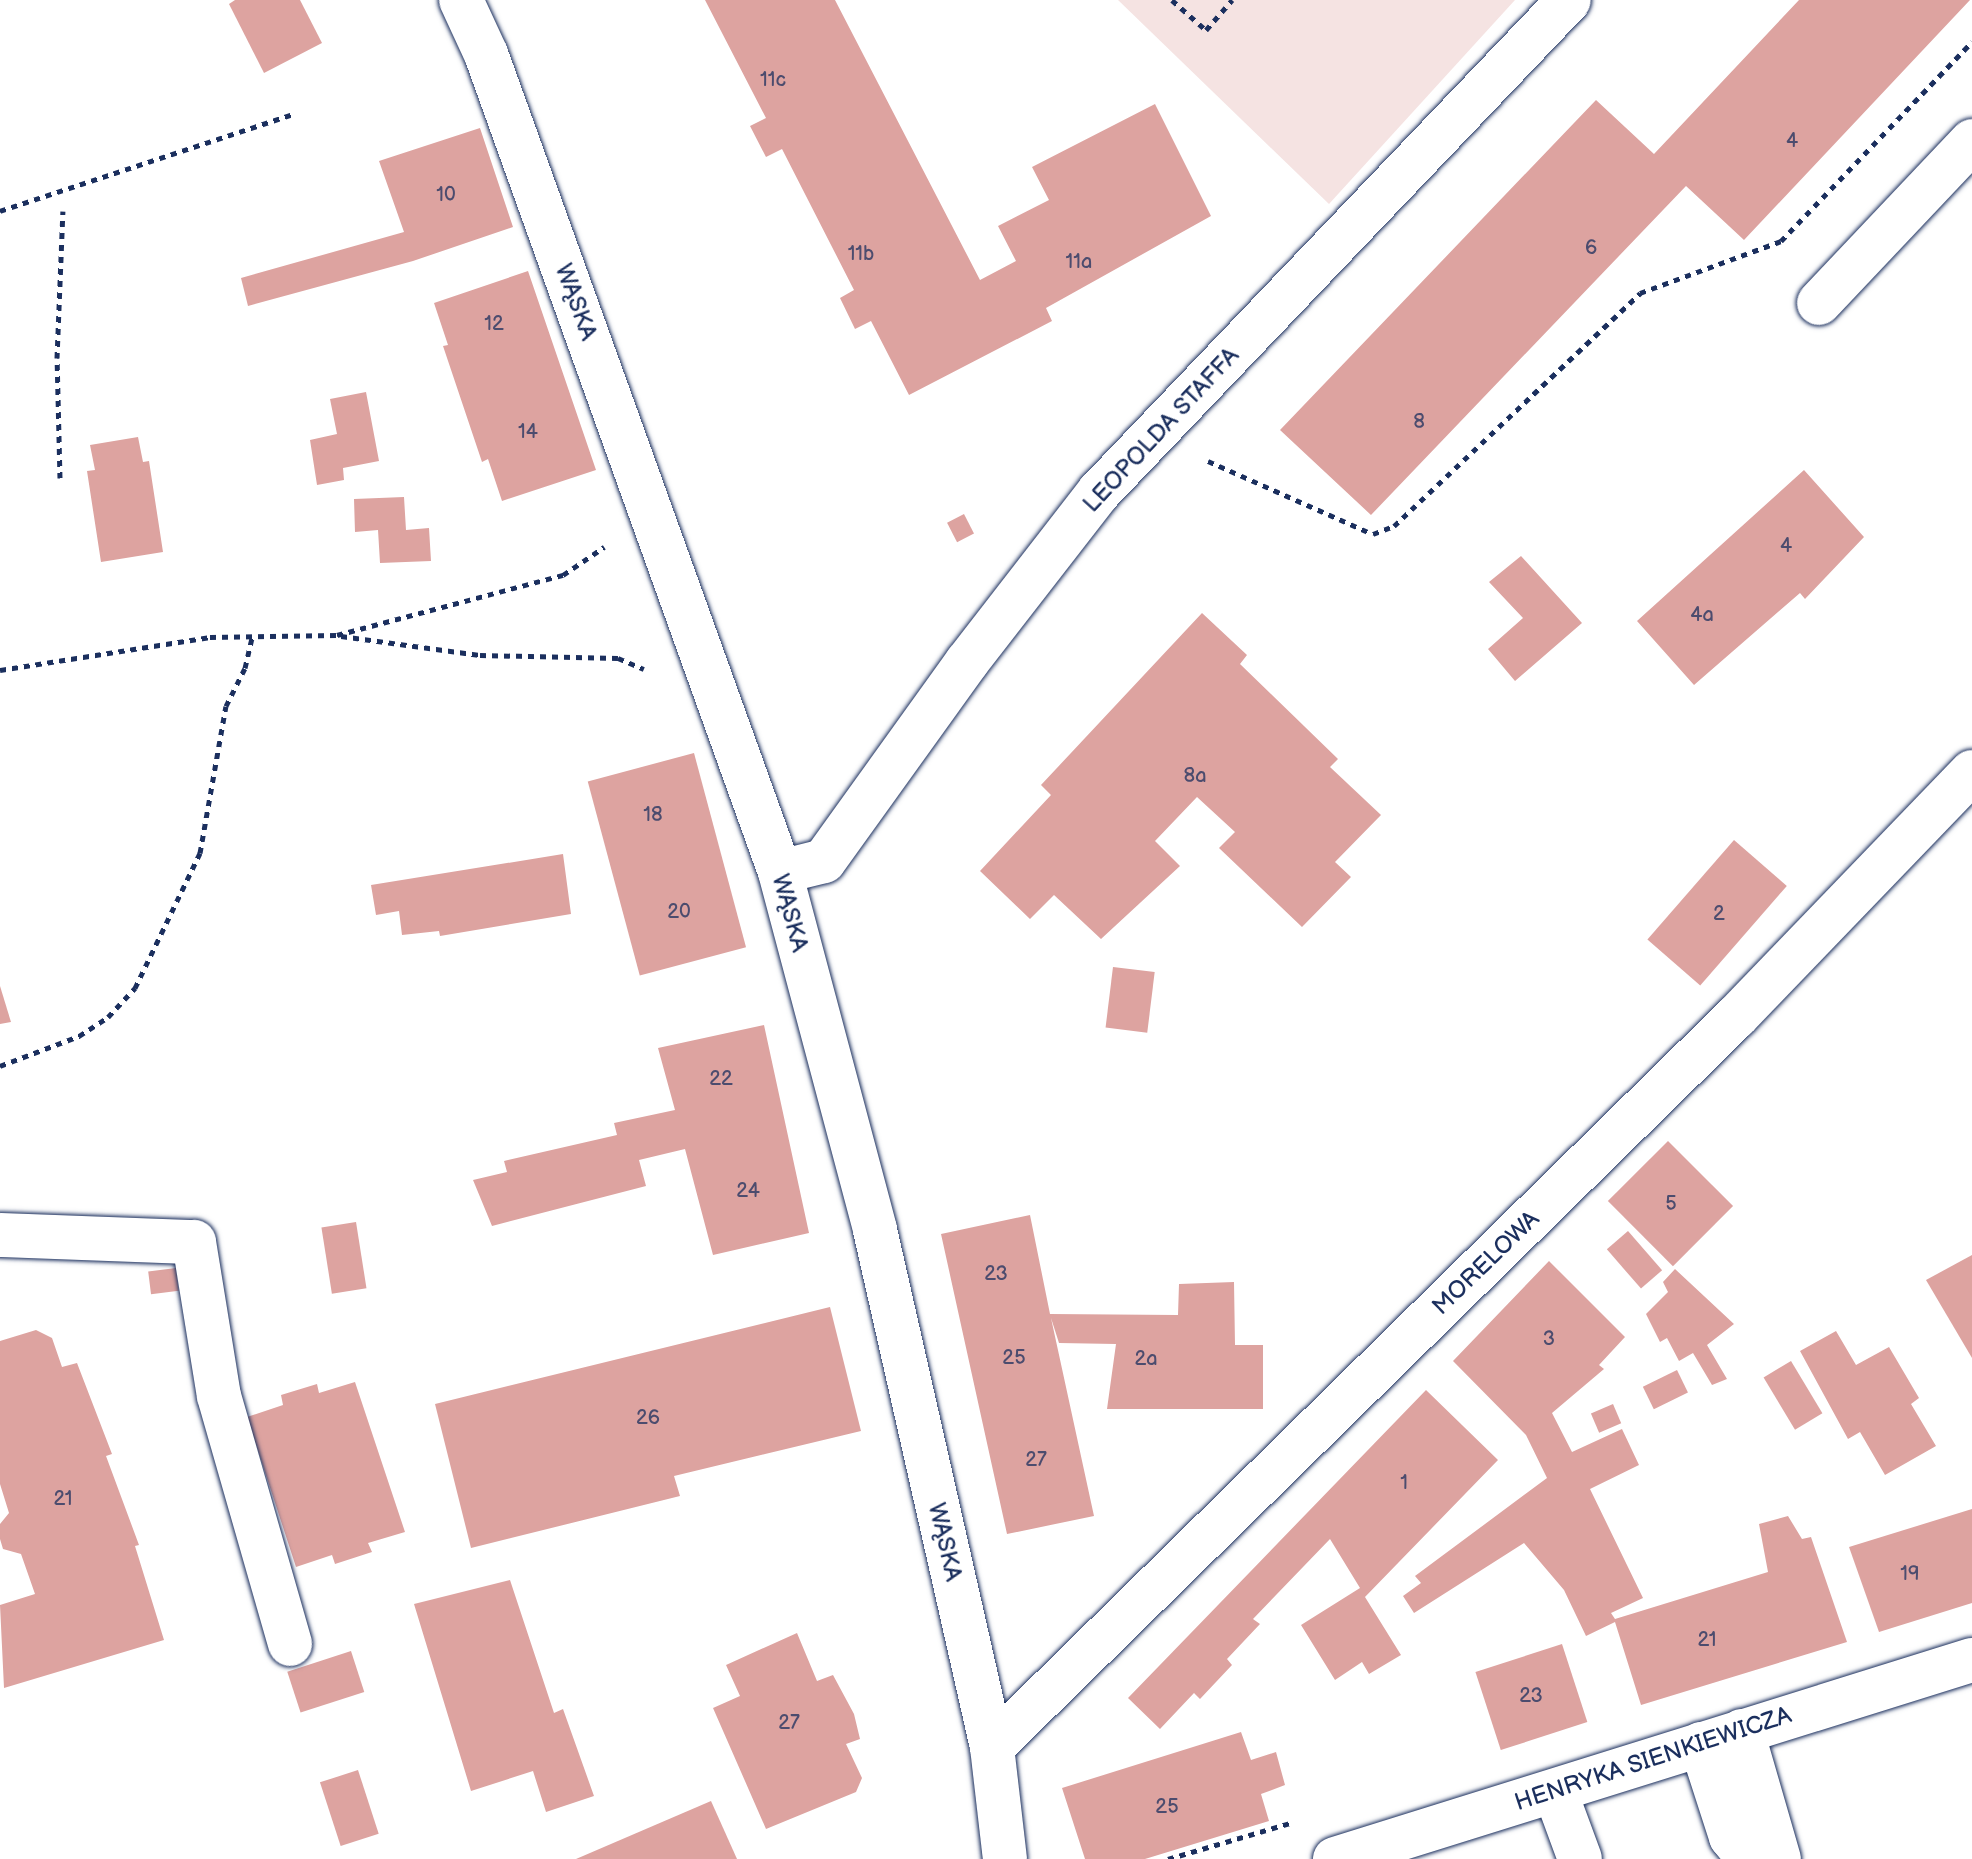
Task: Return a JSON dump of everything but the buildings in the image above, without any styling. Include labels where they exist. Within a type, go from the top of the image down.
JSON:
[{"type":"street","name":"WĄSKA","points":[[461,0],[486,54],[780,872],[875,1230],[992,1747],[1005,1859]]},
{"type":"street","name":"LEOPOLDA STAFFA","points":[[780,872],[824,861],[1099,492],[1569,0]]},
{"type":"street","points":[[1819,303],[1972,141]]},
{"type":"street","name":"MORELOWA","points":[[992,1747],[1736,1017],[1972,772]]},
{"type":"street","points":[[0,1235],[194,1242],[219,1396],[290,1644]]},
{"type":"street","name":"HENRYKA SIENKIEWICZA","points":[[1335,1859],[1972,1660]]},
{"type":"street","points":[[1742,1731],[1779,1859]]},
{"type":"street","points":[[1701,1744],[1731,1837],[1749,1859]]},
{"type":"street","points":[[1555,1791],[1580,1859]]},
{"type":"path","points":[[1172,0],[1206,30],[1232,0]]},
{"type":"path","points":[[1152,436],[1373,534],[1394,526],[1640,293],[1781,241],[1972,42]]},
{"type":"path","points":[[0,211],[294,114]]},
{"type":"path","points":[[60,478],[57,358],[63,211]]},
{"type":"path","points":[[337,635],[563,575],[608,544]]},
{"type":"path","points":[[0,670],[210,637],[337,635],[480,655],[618,658],[656,674]]},
{"type":"path","points":[[0,1066],[79,1036],[108,1017],[135,988],[200,853],[226,706],[245,668],[252,637]]},
{"type":"shaded area","points":[[1118,0],[1515,0],[1329,204]]}]
